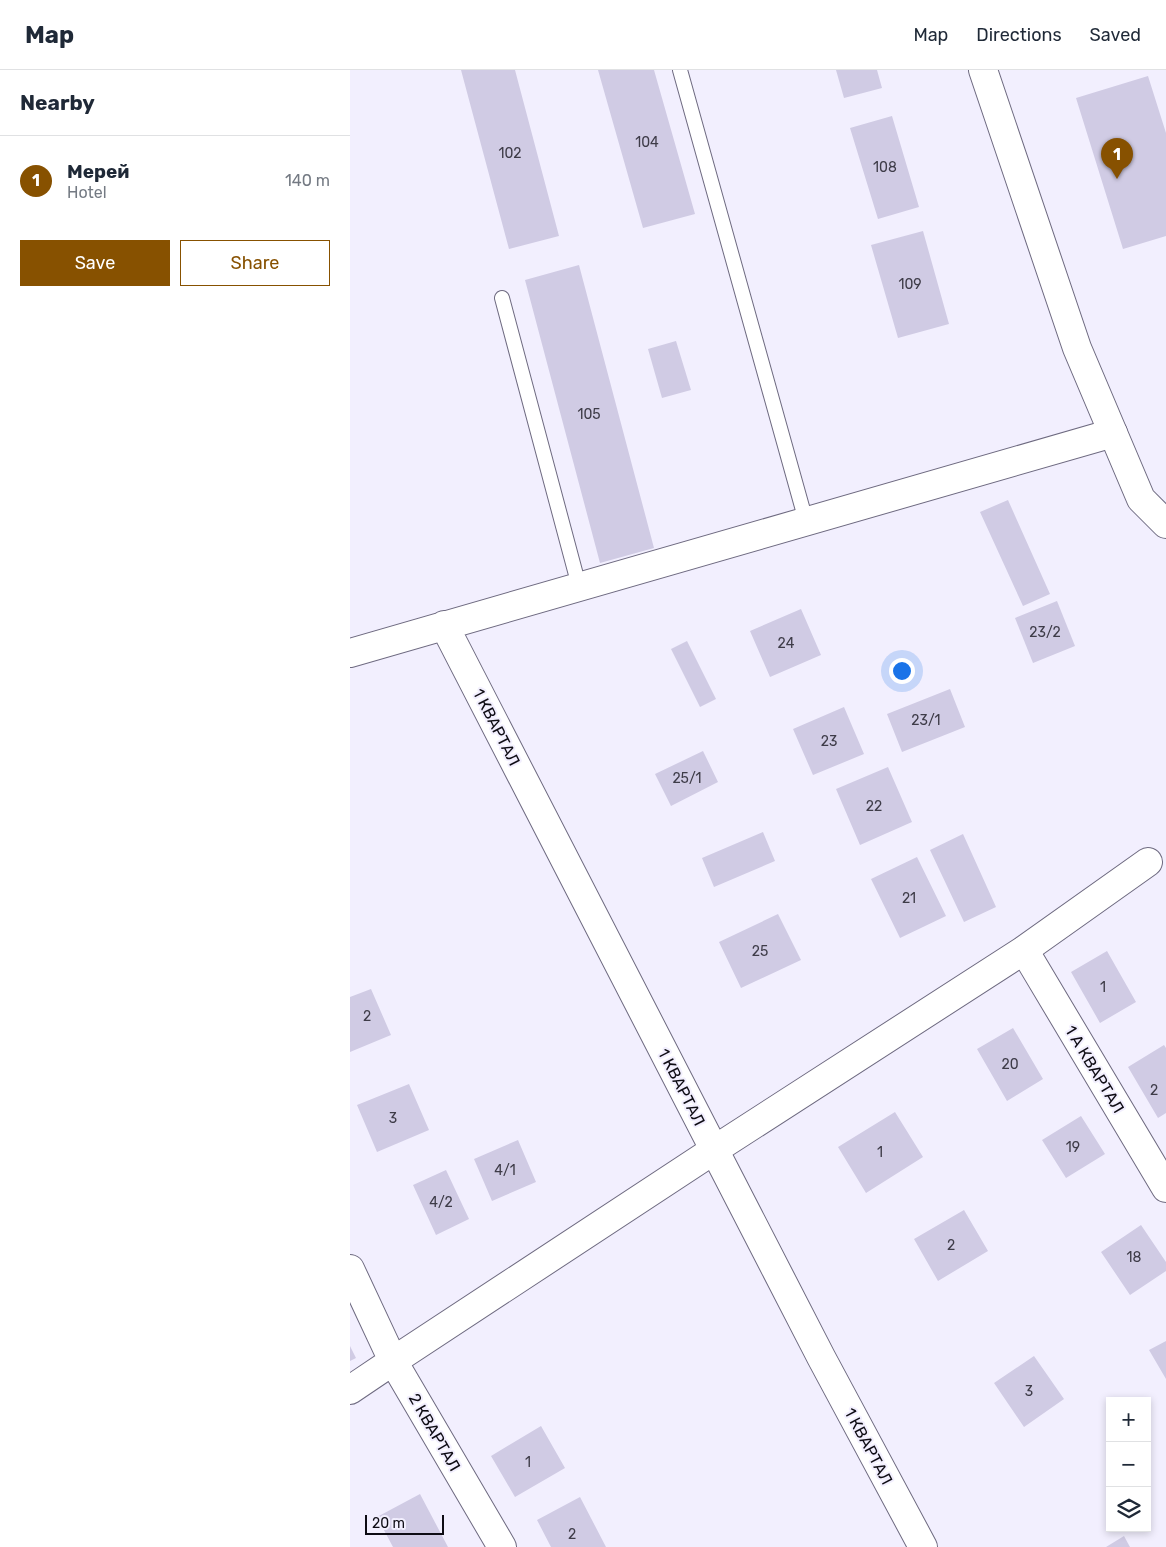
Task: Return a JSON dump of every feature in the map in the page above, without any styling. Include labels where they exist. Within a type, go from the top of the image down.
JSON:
[{"type":"street","points":[[983,70],[1078,348],[1142,499],[1166,524]]},
{"type":"street","points":[[350,653],[806,520],[1114,433]]},
{"type":"street","name":"1 КВАРТАЛ","points":[[444,625],[820,1357],[923,1547]]},
{"type":"street","points":[[350,1390],[714,1150],[1024,950],[1148,862]]},
{"type":"street","name":"1 А КВАРТАЛ","points":[[1024,950],[1166,1188]]},
{"type":"street","name":"2 КВАРТАЛ","points":[[350,1269],[393,1361],[502,1547]]},
{"type":"lane","points":[[680,70],[806,520]]},
{"type":"lane","points":[[502,298],[580,586]]},
{"type":"building","points":[[461,70],[515,70],[559,236],[509,249]]},
{"type":"building","points":[[598,70],[654,70],[695,214],[643,228]]},
{"type":"building","points":[[836,70],[877,70],[882,88],[844,98]]},
{"type":"building","points":[[1148,76],[1166,133],[1166,236],[1123,249],[1076,98]]},
{"type":"building","points":[[892,116],[919,207],[878,219],[850,128]]},
{"type":"building","points":[[923,231],[949,324],[898,338],[871,245]]},
{"type":"building","points":[[579,265],[654,548],[600,563],[525,280]]},
{"type":"building","points":[[676,341],[691,390],[662,398],[648,349]]},
{"type":"building","points":[[1008,500],[1050,594],[1023,606],[980,512]]},
{"type":"building","points":[[1057,601],[1075,646],[1033,663],[1015,618]]},
{"type":"building","points":[[801,609],[821,655],[770,677],[750,631]]},
{"type":"building","points":[[687,641],[716,699],[700,707],[671,649]]},
{"type":"building","points":[[950,689],[965,727],[902,752],[887,714]]},
{"type":"building","points":[[844,707],[864,754],[813,775],[793,729]]},
{"type":"building","points":[[703,751],[718,782],[671,806],[655,774]]},
{"type":"building","points":[[888,767],[912,822],[860,845],[836,789]]},
{"type":"building","points":[[763,832],[775,861],[714,887],[702,858]]},
{"type":"building","points":[[963,834],[996,907],[964,922],[930,850]]},
{"type":"building","points":[[917,857],[946,916],[900,938],[871,879]]},
{"type":"building","points":[[778,914],[801,960],[741,988],[719,942]]},
{"type":"building","points":[[1107,951],[1136,1002],[1100,1023],[1071,972]]},
{"type":"building","points":[[371,989],[391,1035],[350,1052],[350,997]]},
{"type":"building","points":[[1013,1028],[1043,1079],[1007,1101],[977,1049]]},
{"type":"building","points":[[1164,1045],[1166,1048],[1166,1113],[1158,1118],[1128,1067]]},
{"type":"building","points":[[409,1084],[429,1130],[377,1152],[357,1105]]},
{"type":"building","points":[[895,1112],[923,1157],[866,1193],[838,1147]]},
{"type":"building","points":[[1081,1116],[1105,1154],[1066,1178],[1042,1140]]},
{"type":"building","points":[[518,1140],[536,1182],[492,1201],[474,1159]]},
{"type":"building","points":[[446,1170],[469,1219],[436,1235],[413,1185]]},
{"type":"building","points":[[964,1210],[988,1251],[938,1281],[914,1239]]},
{"type":"building","points":[[1141,1225],[1166,1262],[1166,1271],[1130,1295],[1101,1252]]},
{"type":"building","points":[[1166,1341],[1166,1379],[1149,1350]]},
{"type":"building","points":[[350,1346],[356,1358],[350,1361]]},
{"type":"building","points":[[1034,1356],[1064,1399],[1024,1427],[994,1383]]},
{"type":"building","points":[[541,1426],[565,1468],[515,1497],[491,1456]]},
{"type":"building","points":[[420,1494],[448,1547],[393,1547],[377,1517]]},
{"type":"building","points":[[580,1497],[606,1547],[551,1547],[537,1520]]},
{"type":"building","points":[[1124,1536],[1130,1547],[1106,1547]]},
{"type":"place","name":"Мерей","points":[[1117,179]]}]
